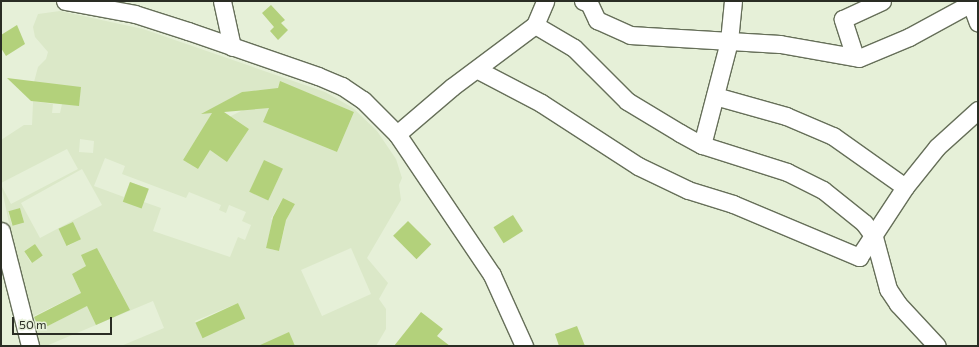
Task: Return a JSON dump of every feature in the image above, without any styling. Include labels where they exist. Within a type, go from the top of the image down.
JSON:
[{"type":"street","points":[[65,1],[135,14],[342,86],[363,100],[397,134],[492,275],[524,346]]},
{"type":"street","points":[[222,1],[232,47]]},
{"type":"street","points":[[397,134],[452,87],[478,70],[535,25],[544,1]]},
{"type":"street","points":[[582,1],[589,3],[598,20],[630,35],[780,44],[859,58],[909,37],[972,2],[978,23]]},
{"type":"street","points":[[702,145],[729,41],[733,1]]},
{"type":"street","points":[[855,57],[843,19],[882,1]]},
{"type":"street","points":[[535,25],[574,48],[627,101],[702,145],[788,172],[823,190],[864,223],[874,237],[888,289],[898,304],[937,346]]},
{"type":"street","points":[[478,70],[541,103],[638,166],[688,190],[748,210],[858,257],[874,237],[905,187],[937,147],[978,110]]},
{"type":"street","points":[[715,96],[786,116],[833,136],[905,187]]},
{"type":"street","points":[[1,231],[30,346]]},
{"type":"shaded area","points":[[60,11],[143,29],[325,92],[353,108],[377,131],[396,159],[402,178],[399,185],[401,200],[367,258],[388,283],[379,299],[386,309],[386,329],[376,346],[121,346],[164,328],[153,301],[46,346],[35,346],[1,185],[11,204],[78,169],[67,149],[1,183],[1,140],[24,125],[32,125],[33,101],[53,104],[52,113],[60,113],[62,104],[34,82],[38,67],[46,59],[48,52],[35,37],[33,27],[38,14]],"holes":[[[280,82],[354,112],[337,152],[264,122]],[[263,90],[243,110],[231,116],[198,169],[183,160],[217,106],[242,92]],[[233,118],[249,129],[227,162]],[[80,139],[94,141],[93,153],[79,152]],[[105,158],[125,166],[122,174],[186,198],[189,192],[221,205],[219,210],[226,213],[229,205],[246,212],[242,221],[251,225],[245,240],[238,237],[230,257],[153,231],[161,208],[144,202],[149,189],[130,182],[124,197],[94,186]],[[264,161],[283,169],[268,200],[250,192]],[[82,169],[102,205],[40,238],[21,203]],[[283,198],[295,204],[283,225],[271,219]],[[20,208],[24,222],[12,225],[8,212]],[[72,223],[81,239],[68,246],[59,230]],[[272,223],[285,226],[279,251],[266,248]],[[35,244],[43,256],[31,263],[24,251]],[[97,248],[119,289],[40,330],[34,316],[81,293],[72,274],[86,266]],[[351,248],[371,294],[322,316],[301,270]],[[238,303],[244,318],[202,336],[195,321]]]},
{"type":"building","points":[[271,5],[285,20],[281,23],[288,30],[278,40],[270,31],[274,27],[262,13]]},
{"type":"building","points":[[17,25],[25,44],[6,56],[1,48],[1,35]]},
{"type":"building","points":[[7,78],[81,87],[79,106],[31,101]]},
{"type":"building","points":[[280,81],[354,112],[337,152],[263,122],[269,108],[224,112],[249,129],[227,162],[210,150],[198,169],[183,160],[212,113],[201,114],[242,92],[278,88]]},
{"type":"building","points":[[264,160],[283,169],[268,201],[249,192]]},
{"type":"building","points":[[130,182],[149,189],[142,209],[123,202]]},
{"type":"building","points":[[283,198],[295,204],[286,220],[279,251],[266,248],[273,217]]},
{"type":"building","points":[[20,208],[24,222],[13,226],[8,211]]},
{"type":"building","points":[[513,215],[523,231],[504,243],[493,227]]},
{"type":"building","points":[[408,221],[431,244],[416,259],[393,236]]},
{"type":"building","points":[[73,222],[81,239],[67,246],[58,229]]},
{"type":"building","points":[[35,244],[43,256],[32,263],[24,251]]},
{"type":"building","points":[[97,248],[130,310],[96,325],[87,306],[40,330],[34,317],[81,293],[72,274],[86,266],[81,255]]},
{"type":"building","points":[[238,303],[245,318],[203,338],[195,323]]},
{"type":"building","points":[[421,312],[443,329],[437,336],[450,346],[394,346]]},
{"type":"building","points":[[577,326],[585,346],[559,346],[555,334]]},
{"type":"building","points":[[289,332],[295,346],[258,346]]}]
